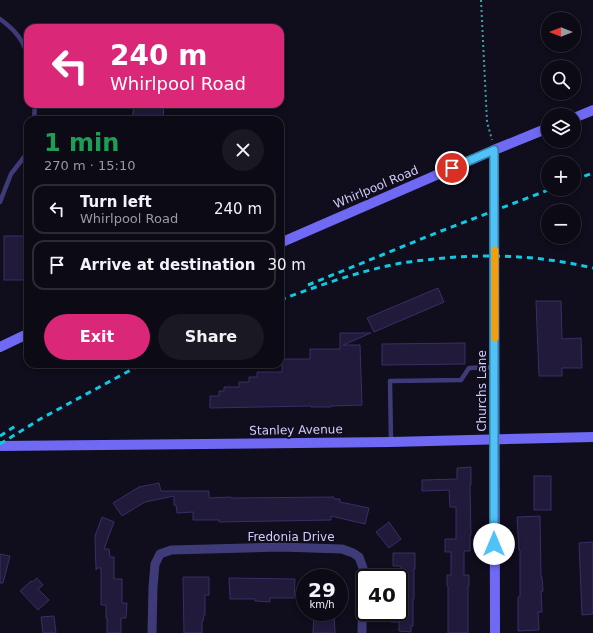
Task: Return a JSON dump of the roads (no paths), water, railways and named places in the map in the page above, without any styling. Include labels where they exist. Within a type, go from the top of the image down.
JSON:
[{"type":"street","points":[[581,115],[593,110]]},
{"type":"street","name":"Whirlpool Road","points":[[284,241],[541,131]]},
{"type":"street","name":"Churchs Lane","points":[[494,150],[494,633]]},
{"type":"street","points":[[0,347],[24,336]]},
{"type":"street","name":"Stanley Avenue","points":[[0,446],[391,442],[593,437]]},
{"type":"street","name":"Fredonia Drive","points":[[152,633],[155,564],[160,554],[171,550],[280,547],[342,549],[359,557],[363,568],[362,633]]},
{"type":"lane","points":[[0,19],[16,33],[24,45]]},
{"type":"lane","points":[[0,202],[11,174],[24,157]]},
{"type":"lane","points":[[391,442],[390,381],[461,380],[469,368],[495,367]]},
{"type":"railway","points":[[581,177],[593,173]]},
{"type":"railway","points":[[308,285],[436,233],[541,193]]},
{"type":"railway","points":[[284,299],[360,273],[421,260],[468,256],[510,256],[552,260],[593,268]]},
{"type":"railway","points":[[0,444],[42,418],[135,368]]},
{"type":"railway","points":[[0,436],[17,425]]}]
